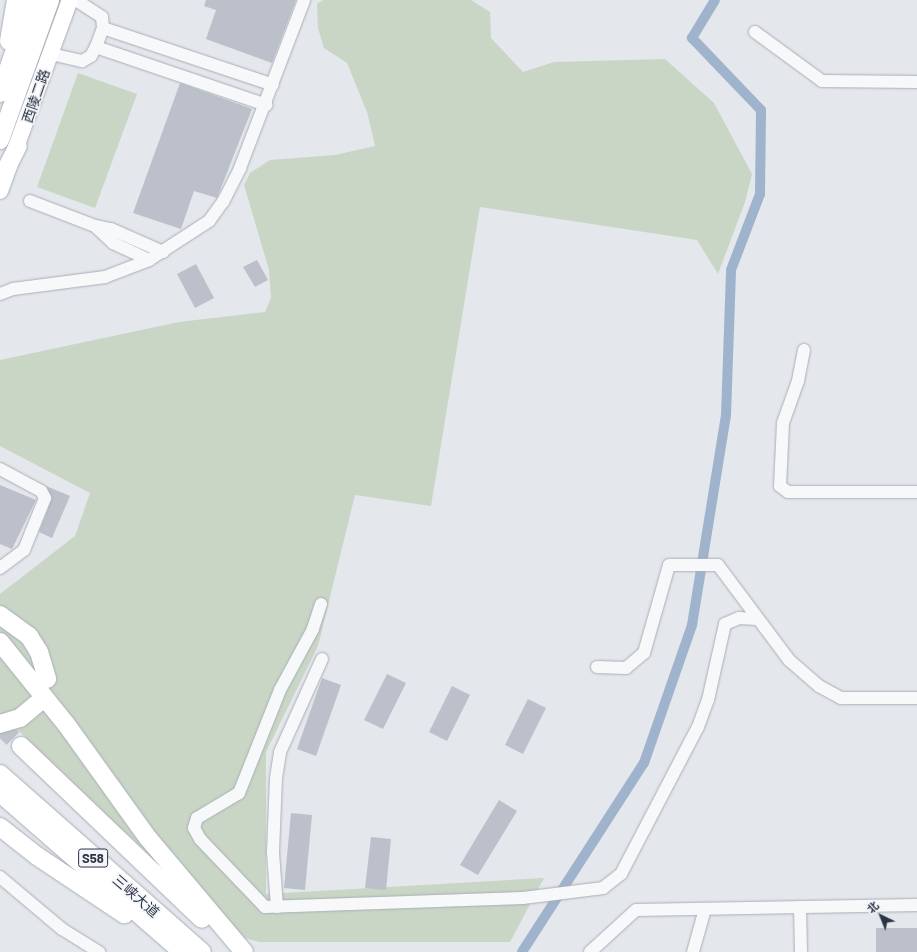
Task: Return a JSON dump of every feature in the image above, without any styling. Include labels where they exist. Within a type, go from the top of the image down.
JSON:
[{"type":"highway","points":[[0,92],[16,0]]},
{"type":"highway","points":[[0,92],[32,0]]},
{"type":"highway","points":[[0,140],[50,0]]},
{"type":"highway","points":[[0,182],[18,146]]},
{"type":"highway","points":[[0,615],[28,636],[39,652],[47,679]]},
{"type":"highway","points":[[2,644],[66,724],[148,838],[244,952]]},
{"type":"highway","points":[[0,724],[20,718],[40,701]]},
{"type":"highway","points":[[21,746],[200,918],[244,952]]},
{"type":"highway","name":"三峡大道","points":[[0,774],[183,947]]},
{"type":"highway","name":"三峡大道","points":[[0,793],[164,938],[183,947],[202,952]]},
{"type":"highway","points":[[0,827],[98,898],[164,938]]},
{"type":"main road","points":[[0,42],[16,0]]},
{"type":"main road","name":"西陵二路","points":[[0,191],[18,146],[70,0]]},
{"type":"street","points":[[51,54],[82,61],[91,56],[96,47],[103,28],[102,17],[95,10],[76,0]]},
{"type":"street","points":[[0,294],[13,289],[105,277],[149,260],[209,221],[223,202],[266,105],[304,0]]},
{"type":"street","points":[[103,28],[273,85]]},
{"type":"street","points":[[755,32],[822,81],[917,82]]},
{"type":"street","points":[[96,47],[266,105]]},
{"type":"street","points":[[30,201],[95,226],[111,229],[163,252]]},
{"type":"street","points":[[95,226],[113,243],[149,260]]},
{"type":"street","points":[[804,350],[798,381],[783,423],[780,486],[788,492],[917,492]]},
{"type":"street","points":[[0,469],[41,490],[45,498],[24,550],[0,568]]},
{"type":"street","points":[[597,667],[626,668],[644,653],[669,565],[718,565],[756,619],[789,660],[819,686],[841,698],[917,698]]},
{"type":"street","points":[[321,604],[313,629],[280,690],[239,793],[197,818],[194,828],[200,840],[265,907],[535,897],[589,892],[603,888],[621,874],[690,743],[708,700],[725,624],[739,618],[756,619]]},
{"type":"street","points":[[276,907],[274,852],[276,778],[280,752],[322,659]]},
{"type":"street","points":[[0,877],[62,929],[98,952]]},
{"type":"street","points":[[590,952],[636,910],[917,906]]},
{"type":"street","points":[[800,908],[801,952]]},
{"type":"street","points":[[693,952],[705,909]]},
{"type":"green space","points":[[323,0],[471,0],[490,12],[491,38],[523,72],[554,62],[665,59],[714,103],[752,174],[745,202],[718,274],[697,240],[480,207],[431,506],[355,495],[318,646],[266,752],[266,894],[544,878],[510,942],[259,942],[245,938],[119,827],[0,713],[0,594],[75,536],[90,493],[0,446],[0,360],[179,322],[265,312],[271,298],[269,270],[244,185],[250,173],[270,160],[335,155],[375,146],[367,112],[347,63],[324,48],[318,28],[317,4]]},
{"type":"green space","points":[[78,73],[137,94],[95,208],[37,187]]},
{"type":"building","points":[[206,0],[296,0],[272,63],[206,39],[216,10],[204,6]]},
{"type":"building","points":[[180,83],[252,109],[217,198],[194,191],[181,229],[133,213]]},
{"type":"building","points":[[257,260],[268,280],[255,287],[243,267]]},
{"type":"building","points":[[196,264],[214,298],[195,308],[177,274]]},
{"type":"building","points":[[0,485],[36,500],[12,549],[0,544]]},
{"type":"building","points":[[46,486],[70,496],[52,538],[39,532],[52,498]]},
{"type":"building","points":[[387,674],[406,683],[383,729],[364,720]]},
{"type":"building","points":[[322,678],[341,685],[316,756],[297,749]]},
{"type":"building","points":[[452,686],[470,695],[447,741],[429,732]]},
{"type":"building","points":[[528,699],[546,708],[523,754],[505,745]]},
{"type":"building","points":[[499,800],[517,811],[478,875],[460,865]]},
{"type":"building","points":[[291,813],[312,815],[305,890],[284,888]]},
{"type":"building","points":[[371,837],[391,839],[386,890],[365,888]]},
{"type":"building","points":[[876,928],[917,928],[917,952],[876,952]]},
{"type":"waterway","points":[[522,952],[644,763],[692,625],[726,415],[731,270],[760,194],[761,110],[692,38],[715,0]]},
{"type":"tunnel","points":[[0,726],[21,746]]}]
